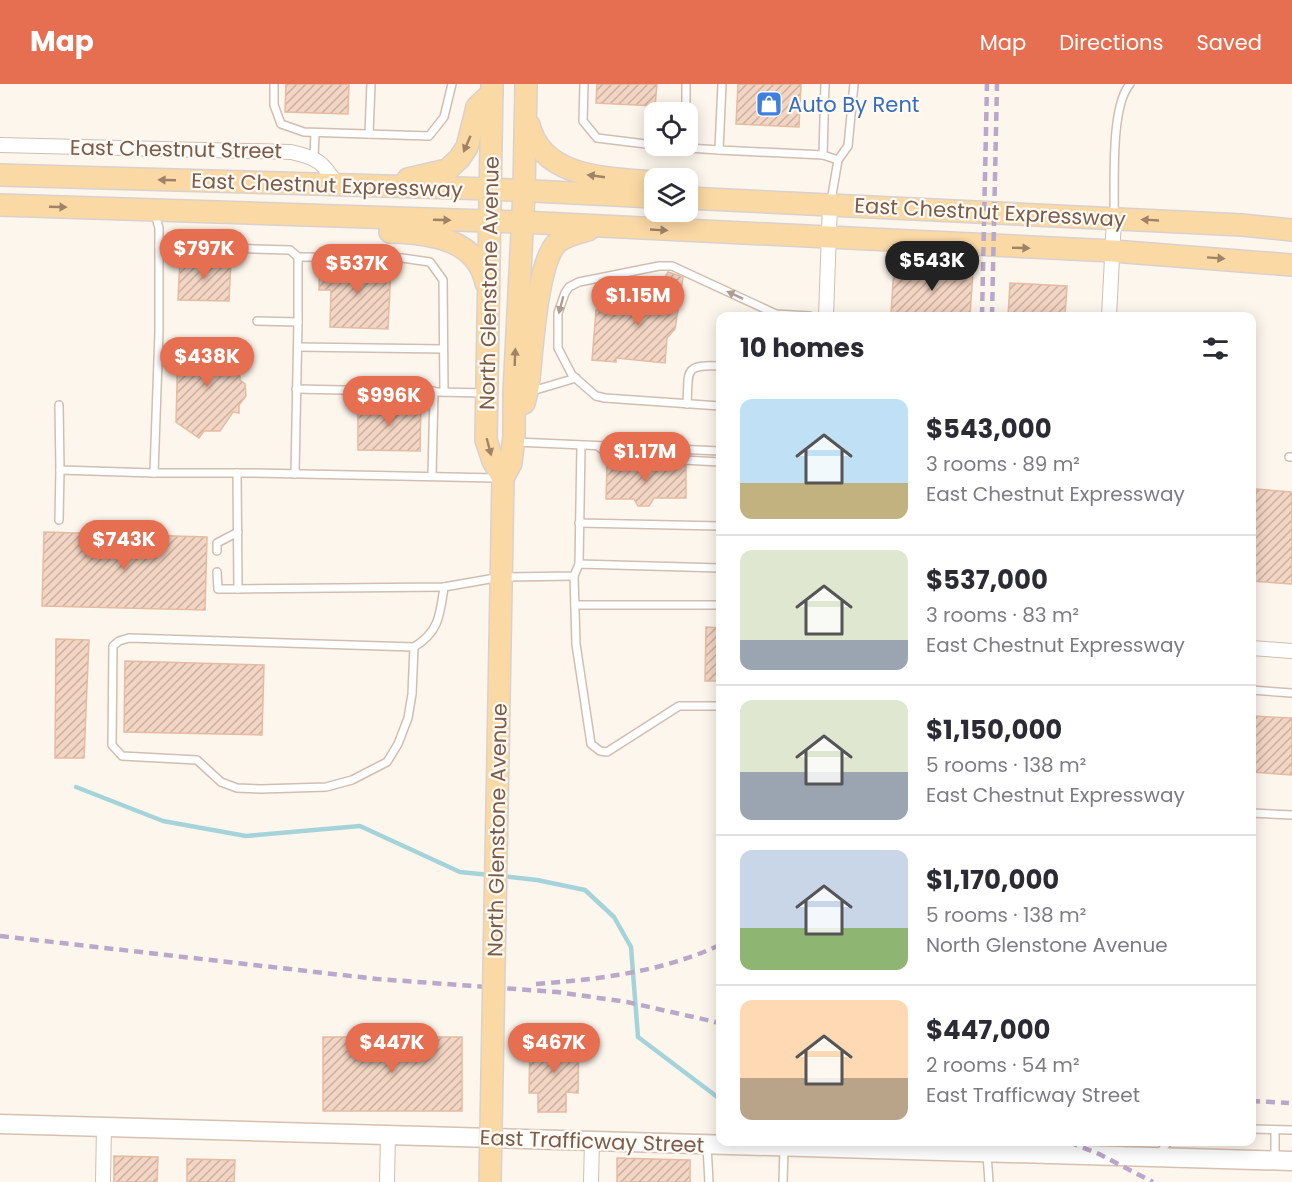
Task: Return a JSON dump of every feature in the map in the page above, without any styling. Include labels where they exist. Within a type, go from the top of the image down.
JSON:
[{"type":"main road","name":"North Glenstone Avenue","points":[[490,1182],[503,478],[511,463],[520,393],[521,222],[524,191],[526,84]]},
{"type":"main road","name":"North Glenstone Avenue","points":[[492,89],[486,440],[493,461],[503,478]]},
{"type":"main road","points":[[372,186],[447,170],[459,159],[467,147],[477,107],[492,89]]},
{"type":"main road","points":[[526,112],[532,136],[540,149],[563,165],[584,175],[644,181]]},
{"type":"main road","name":"East Chestnut Expressway","points":[[0,175],[491,189],[644,197]]},
{"type":"main road","points":[[698,185],[796,193],[830,204]]},
{"type":"main road","name":"East Chestnut Expressway","points":[[698,198],[1292,230]]},
{"type":"main road","name":"East Chestnut Expressway","points":[[0,205],[521,222],[1113,251],[1292,265]]},
{"type":"main road","points":[[152,210],[197,224],[411,233],[440,237],[477,258],[484,274],[489,299]]},
{"type":"main road","points":[[520,393],[542,275],[548,255],[556,243],[566,236],[600,226]]},
{"type":"main road","name":"East Trafficway Street","points":[[0,1124],[716,1144]]},
{"type":"main road","name":"East Trafficway Street","points":[[784,1146],[986,1151],[1163,1149],[1283,1161]]},
{"type":"street","name":"East Chestnut Street","points":[[0,145],[291,152],[314,157]]},
{"type":"street","points":[[314,157],[327,168],[337,185]]},
{"type":"street","points":[[826,312],[830,204]]},
{"type":"street","points":[[1109,312],[1114,219]]},
{"type":"street","points":[[1256,648],[1292,651]]},
{"type":"street","points":[[103,1182],[104,1127]]},
{"type":"street","points":[[387,1182],[388,1135]]},
{"type":"street","points":[[591,1182],[592,1141]]},
{"type":"lane","points":[[274,84],[274,105],[281,124],[304,132],[429,136],[444,117],[452,84]]},
{"type":"lane","points":[[369,134],[371,84]]},
{"type":"lane","points":[[584,84],[583,121],[597,138],[644,144]]},
{"type":"lane","points":[[686,84],[686,102]]},
{"type":"lane","points":[[719,150],[722,84]]},
{"type":"lane","points":[[823,155],[825,84]]},
{"type":"lane","points":[[830,204],[838,160],[848,146],[854,84]]},
{"type":"lane","points":[[1114,219],[1119,112],[1124,92],[1130,84]]},
{"type":"lane","points":[[314,157],[315,133]]},
{"type":"lane","points":[[698,148],[823,155],[838,160]]},
{"type":"lane","points":[[152,210],[159,222],[159,332],[154,473]]},
{"type":"lane","points":[[159,246],[290,250],[298,257],[402,258],[430,262],[443,280],[444,392]]},
{"type":"lane","points":[[295,474],[298,257]]},
{"type":"lane","points":[[716,406],[596,396],[576,378],[561,358],[558,348],[558,313],[565,293],[569,287],[579,282],[659,266],[672,266],[772,312]]},
{"type":"lane","points":[[257,321],[298,322]]},
{"type":"lane","points":[[298,347],[443,349]]},
{"type":"lane","points":[[687,404],[689,371],[699,365],[716,366]]},
{"type":"lane","points":[[520,393],[576,378]]},
{"type":"lane","points":[[296,388],[487,393]]},
{"type":"lane","points":[[432,476],[434,391]]},
{"type":"lane","points":[[59,405],[59,520]]},
{"type":"lane","points":[[514,439],[581,446],[716,451]]},
{"type":"lane","points":[[581,446],[579,564],[574,576],[576,644],[591,744],[600,751],[608,752],[678,706],[716,706]]},
{"type":"lane","points":[[599,447],[610,456],[716,462]]},
{"type":"lane","points":[[60,470],[503,478]]},
{"type":"lane","points":[[237,473],[238,589]]},
{"type":"lane","points":[[579,523],[716,526]]},
{"type":"lane","points":[[217,551],[217,543],[238,532]]},
{"type":"lane","points":[[579,564],[716,568]]},
{"type":"lane","points":[[217,572],[218,589],[444,587],[501,577],[574,576]]},
{"type":"lane","points":[[414,647],[412,694],[408,717],[398,744],[387,762],[352,780],[326,787],[237,788],[221,782],[197,759],[122,756],[112,745],[113,646],[119,641],[129,638],[151,638],[414,647],[424,641],[436,628],[441,612],[444,587]]},
{"type":"lane","points":[[575,605],[716,606]]},
{"type":"lane","points":[[1256,690],[1292,693]]},
{"type":"lane","points":[[1256,813],[1292,815]]},
{"type":"lane","points":[[1256,1129],[1292,1130]]},
{"type":"lane","points":[[1275,1130],[1283,1161]]},
{"type":"lane","points":[[707,1144],[709,1182]]},
{"type":"lane","points":[[783,1182],[784,1146]]},
{"type":"lane","points":[[986,1151],[989,1182]]},
{"type":"building","points":[[286,84],[349,84],[348,114],[285,112]]},
{"type":"building","points":[[597,84],[657,84],[655,102],[644,102],[644,105],[596,103]]},
{"type":"building","name":"Auto By Rent","points":[[738,84],[801,84],[799,127],[736,124]]},
{"type":"building","points":[[180,258],[231,260],[229,301],[178,300]]},
{"type":"building","points":[[320,263],[391,266],[388,329],[330,327],[331,290],[319,290]]},
{"type":"building","points":[[894,267],[973,270],[970,312],[891,312]]},
{"type":"building","points":[[668,272],[683,277],[675,329],[667,338],[665,363],[616,358],[616,362],[592,360],[596,310],[599,310],[600,300],[619,302],[619,309],[629,310],[643,317]]},
{"type":"building","points":[[1010,283],[1067,286],[1065,312],[1008,312]]},
{"type":"building","points":[[178,346],[233,348],[233,361],[237,361],[236,373],[245,384],[246,396],[239,405],[239,413],[233,412],[220,431],[204,431],[199,438],[176,422]]},
{"type":"building","points":[[358,404],[421,405],[420,451],[358,450]]},
{"type":"building","points":[[607,464],[686,466],[686,498],[654,498],[649,506],[638,506],[634,499],[606,499]]},
{"type":"building","points":[[1256,489],[1292,492],[1292,584],[1256,581]]},
{"type":"building","points":[[44,532],[207,537],[205,610],[42,606]]},
{"type":"building","points":[[706,627],[716,628],[716,681],[705,681]]},
{"type":"building","points":[[56,639],[89,640],[84,758],[55,758]]},
{"type":"building","points":[[125,661],[264,665],[262,735],[124,732]]},
{"type":"building","points":[[1256,716],[1292,718],[1292,775],[1256,772]]},
{"type":"building","points":[[323,1037],[462,1037],[462,1111],[323,1111]]},
{"type":"building","points":[[530,1042],[579,1043],[578,1093],[566,1092],[566,1112],[538,1112],[538,1093],[529,1093]]},
{"type":"building","points":[[114,1156],[158,1157],[157,1182],[114,1182]]},
{"type":"building","points":[[617,1158],[690,1160],[690,1182],[617,1182]]},
{"type":"building","points":[[187,1159],[235,1160],[234,1182],[187,1182]]},
{"type":"waterway","points":[[76,787],[163,821],[246,836],[360,826],[460,872],[490,875]]},
{"type":"waterway","points":[[501,876],[537,880],[585,890],[614,917],[631,947],[638,1037],[716,1096]]},
{"type":"railway","points":[[982,312],[987,84]]},
{"type":"railway","points":[[992,312],[997,84]]},
{"type":"railway","points":[[0,936],[377,979],[557,992],[627,1002],[716,1022]]},
{"type":"railway","points":[[536,984],[630,973],[676,962],[716,947]]},
{"type":"railway","points":[[1256,1101],[1289,1103]]},
{"type":"railway","points":[[1079,1146],[1153,1182]]},
{"type":"place","name":"Auto By Rent","points":[[769,104]]}]
